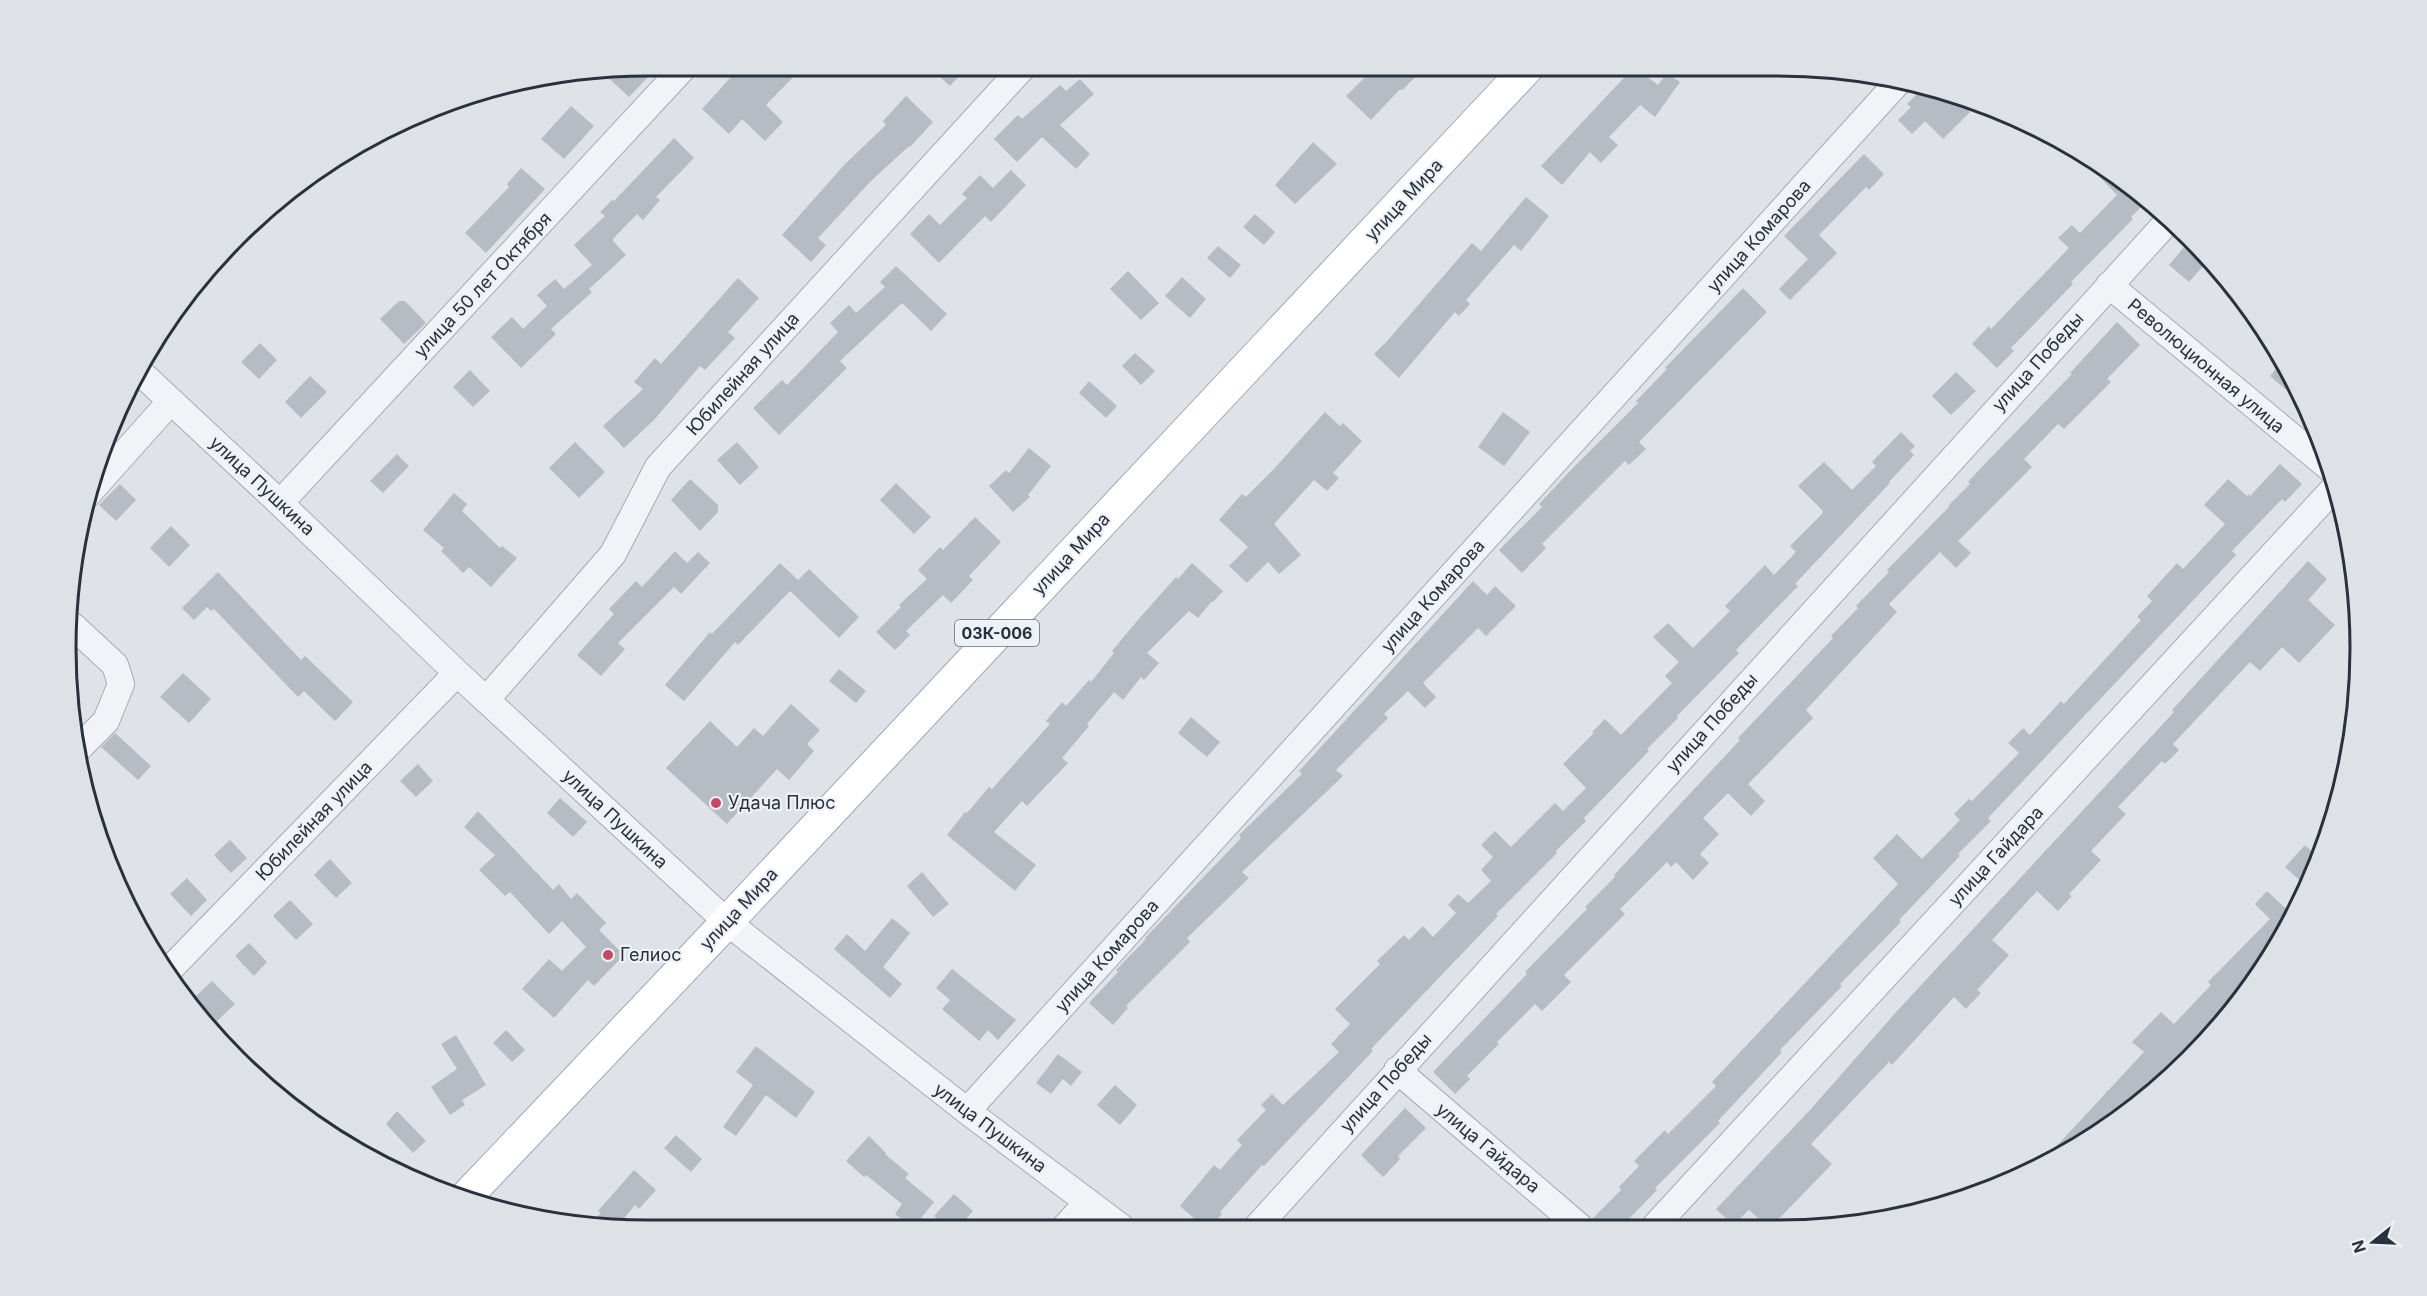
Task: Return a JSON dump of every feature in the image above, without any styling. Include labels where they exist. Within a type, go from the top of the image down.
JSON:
[{"type":"main road","name":"улица Мира","points":[[471,1191],[727,922],[1520,76]]},
{"type":"street","name":"улица 50 лет Октября","points":[[280,503],[676,76]]},
{"type":"street","name":"Юбилейная улица","points":[[486,700],[613,555],[658,467],[1015,76]]},
{"type":"street","name":"улица Комарова","points":[[967,1111],[1893,88]]},
{"type":"street","name":"улица Победы","points":[[1263,1220],[2164,226]]},
{"type":"street","name":"Революционная улица","points":[[2109,285],[2318,458]]},
{"type":"street","name":"улица Пушкина","points":[[145,377],[457,673],[727,922],[967,1111],[1112,1220]]},
{"type":"street","points":[[103,477],[171,401]]},
{"type":"street","name":"улица Гайдара","points":[[1661,1220],[2329,494]]},
{"type":"street","points":[[77,630],[115,665],[122,684],[106,721],[84,742]]},
{"type":"street","name":"Юбилейная улица","points":[[173,966],[457,673]]},
{"type":"street","name":"улица Гайдара","points":[[1397,1071],[1572,1220]]},
{"type":"street","points":[[1071,1220],[1088,1202]]},
{"type":"building","points":[[649,76],[629,97],[609,78]]},
{"type":"building","points":[[732,76],[794,76],[766,105],[783,122],[765,141],[742,119],[729,134],[702,109]]},
{"type":"building","points":[[939,76],[959,76],[950,86]]},
{"type":"building","points":[[1366,76],[1417,76],[1402,90],[1400,89],[1371,120],[1346,96]]},
{"type":"building","points":[[1626,76],[1646,76],[1658,85],[1665,76],[1671,76],[1680,82],[1655,117],[1640,105],[1609,137],[1618,145],[1601,163],[1590,152],[1562,185],[1541,166]]},
{"type":"building","points":[[1080,79],[1094,94],[1060,125],[1090,154],[1076,169],[1042,137],[1017,162],[994,139],[1018,115],[1022,119],[1060,85],[1066,91]]},
{"type":"building","points":[[1917,94],[1963,107],[1970,112],[1943,139],[1925,121],[1912,134],[1898,120],[1911,107],[1907,104]]},
{"type":"building","points":[[906,96],[933,122],[910,147],[870,182],[818,238],[826,245],[811,262],[782,235],[845,164],[886,125],[883,121]]},
{"type":"building","points":[[571,106],[594,126],[564,159],[541,139]]},
{"type":"building","points":[[674,138],[694,158],[656,197],[660,200],[643,220],[637,214],[612,240],[626,255],[589,289],[592,292],[551,329],[556,334],[521,368],[491,337],[512,317],[523,329],[547,306],[537,295],[555,279],[564,289],[592,265],[574,245],[605,216],[600,212],[612,200],[614,201]]},
{"type":"building","points":[[1313,142],[1337,164],[1295,204],[1275,185]]},
{"type":"building","points":[[1864,154],[1884,174],[1869,190],[1866,187],[1819,235],[1837,253],[1790,300],[1779,289],[1808,259],[1784,236]]},
{"type":"building","points":[[521,168],[545,189],[486,253],[465,233],[509,187],[507,184]]},
{"type":"building","points":[[1011,170],[1026,185],[991,222],[985,216],[939,263],[910,234],[929,214],[940,225],[967,198],[962,194],[980,175],[993,188]]},
{"type":"building","points":[[2094,171],[2142,206],[2131,217],[2133,219],[2011,348],[2014,351],[1997,368],[1972,344],[1989,326],[1991,329],[2069,248],[2058,238],[2072,225],[2080,233],[2117,195]]},
{"type":"building","points":[[1526,197],[1549,216],[1521,251],[1514,245],[1466,300],[1470,304],[1459,316],[1455,312],[1399,378],[1374,354],[1472,243],[1481,251]]},
{"type":"building","points":[[1255,214],[1275,232],[1264,245],[1243,227]]},
{"type":"building","points":[[1218,246],[1241,265],[1230,278],[1207,258]]},
{"type":"building","points":[[2185,246],[2204,265],[2189,282],[2169,265]]},
{"type":"building","points":[[896,266],[947,314],[931,331],[902,303],[840,361],[847,368],[779,435],[753,408],[782,380],[787,385],[838,332],[830,323],[849,305],[856,313],[885,287],[880,282]]},
{"type":"building","points":[[1128,271],[1159,303],[1141,320],[1110,289]]},
{"type":"building","points":[[1182,277],[1206,299],[1190,318],[1165,296]]},
{"type":"building","points":[[738,278],[759,298],[728,332],[735,338],[705,370],[700,366],[654,420],[624,448],[603,426],[643,389],[634,382],[655,358],[661,364]]},
{"type":"building","points":[[1743,288],[1767,312],[1639,442],[1646,449],[1629,465],[1625,461],[1542,544],[1546,548],[1522,573],[1499,550],[1542,507],[1539,504],[1570,471],[1638,403],[1636,401],[1667,369],[1665,368]]},
{"type":"building","points":[[399,301],[405,301],[426,323],[404,344],[380,319]]},
{"type":"building","points":[[2117,322],[2140,345],[2107,379],[2111,382],[2064,429],[2058,424],[2024,459],[2032,467],[1958,541],[1971,553],[1956,568],[1940,552],[1889,604],[1897,612],[1806,710],[1813,718],[1748,784],[1765,801],[1751,816],[1728,793],[1703,818],[1719,834],[1700,854],[1709,863],[1693,880],[1676,862],[1671,867],[1667,862],[1620,909],[1625,914],[1564,975],[1571,982],[1542,1011],[1535,1004],[1497,1042],[1499,1044],[1467,1076],[1470,1079],[1455,1094],[1433,1072],[1527,974],[1525,972],[1587,909],[1585,907],[1740,740],[1738,738],[1833,638],[1831,636],[1858,608],[1856,606],[1889,572],[1887,570],[1949,507],[1970,484],[1968,482],[2072,374],[2070,373]]},
{"type":"building","points":[[260,343],[277,360],[259,379],[241,362]]},
{"type":"building","points":[[1135,353],[1155,371],[1141,385],[1122,366]]},
{"type":"building","points":[[2277,368],[2292,395],[2270,376]]},
{"type":"building","points":[[470,370],[490,391],[473,407],[453,387]]},
{"type":"building","points":[[1956,372],[1976,391],[1951,415],[1932,396]]},
{"type":"building","points":[[310,376],[327,392],[301,418],[285,402]]},
{"type":"building","points":[[1089,381],[1117,406],[1106,418],[1079,393]]},
{"type":"building","points":[[1325,412],[1340,426],[1343,423],[1362,441],[1333,473],[1339,478],[1327,491],[1314,480],[1274,524],[1301,555],[1279,574],[1268,562],[1247,583],[1229,566],[1248,547],[1219,520],[1242,494],[1246,497],[1273,470]]},
{"type":"building","points":[[1503,412],[1530,432],[1504,466],[1478,447]]},
{"type":"building","points":[[1901,432],[1915,446],[1910,451],[1914,455],[1795,584],[1798,586],[1736,650],[1739,653],[1677,716],[1678,718],[1647,749],[1649,751],[1584,818],[1586,821],[1556,851],[1557,853],[1496,914],[1498,916],[1371,1049],[1373,1051],[1264,1166],[1262,1165],[1220,1212],[1222,1214],[1217,1220],[1196,1220],[1180,1206],[1214,1165],[1220,1170],[1242,1145],[1237,1140],[1266,1110],[1261,1105],[1272,1094],[1283,1105],[1339,1052],[1331,1044],[1350,1024],[1335,1009],[1380,964],[1377,961],[1404,935],[1409,940],[1423,926],[1433,937],[1456,913],[1448,905],[1458,894],[1468,903],[1491,881],[1481,870],[1493,857],[1481,845],[1495,831],[1511,847],[1555,803],[1563,811],[1586,788],[1563,764],[1605,719],[1621,735],[1672,683],[1665,676],[1679,662],[1653,637],[1668,623],[1693,648],[1730,611],[1725,606],[1765,565],[1774,575],[1796,552],[1790,546],[1822,514],[1823,511],[1798,486],[1824,462],[1852,490],[1876,466],[1872,462]]},
{"type":"building","points":[[575,442],[605,472],[579,498],[549,468]]},
{"type":"building","points":[[737,442],[759,467],[740,485],[717,460]]},
{"type":"building","points":[[1029,448],[1051,466],[1028,495],[1030,497],[1013,512],[989,486],[1006,470],[1009,473]]},
{"type":"building","points":[[397,454],[409,466],[383,493],[370,481]]},
{"type":"building","points":[[2280,464],[2302,484],[2285,502],[2282,499],[2232,551],[2236,555],[1988,818],[1991,821],[1958,854],[1960,856],[1899,920],[1901,922],[1840,984],[1842,986],[1780,1050],[1782,1052],[1718,1121],[1720,1123],[1655,1188],[1657,1190],[1628,1220],[1592,1220],[1621,1190],[1619,1187],[1639,1166],[1634,1161],[1665,1130],[1668,1134],[1716,1086],[1712,1082],[1898,884],[1873,858],[1897,834],[1922,859],[1960,820],[1954,814],[1969,799],[1972,801],[2019,753],[2008,743],[2023,728],[2030,735],[2061,701],[2064,704],[2141,620],[2137,617],[2152,601],[2147,596],[2177,563],[2183,569],[2225,524],[2204,505],[2228,479],[2247,496],[2249,494],[2250,496]]},
{"type":"building","points":[[690,479],[718,505],[718,512],[700,531],[671,500]]},
{"type":"building","points":[[896,483],[931,517],[914,534],[880,500]]},
{"type":"building","points":[[120,484],[136,500],[116,521],[99,505]]},
{"type":"building","points":[[454,493],[467,504],[462,511],[500,548],[502,546],[517,558],[491,587],[469,567],[463,573],[441,551],[444,548],[423,530]]},
{"type":"building","points":[[975,517],[1001,542],[969,576],[973,580],[951,603],[943,595],[906,631],[910,635],[895,650],[876,632],[901,607],[899,605],[927,579],[918,570],[940,547],[943,550]]},
{"type":"building","points":[[171,526],[190,545],[169,567],[150,548]]},
{"type":"building","points":[[675,551],[687,563],[698,552],[710,563],[681,594],[674,587],[618,643],[625,649],[601,676],[577,655],[614,614],[609,609],[636,581],[642,587]]},
{"type":"building","points":[[2308,561],[2327,579],[2308,600],[2335,625],[2299,663],[2282,647],[2260,671],[2250,662],[2173,744],[2179,750],[2165,764],[2162,761],[2118,807],[2126,814],[2091,851],[2101,860],[2069,894],[2072,896],[2058,911],[2037,891],[1992,940],[2009,955],[1977,990],[1981,993],[1966,1009],[1954,997],[1892,1065],[1889,1062],[1811,1144],[1832,1164],[1778,1220],[1760,1220],[1749,1210],[1738,1220],[1728,1220],[1716,1209],[1810,1110],[1898,1010],[2174,712],[2172,710]]},
{"type":"building","points":[[780,563],[798,580],[809,569],[859,617],[839,638],[790,591],[738,645],[735,642],[684,701],[665,685],[710,632],[712,634]]},
{"type":"building","points":[[1192,563],[1223,591],[1198,618],[1189,611],[1147,653],[1159,663],[1144,680],[1141,677],[1123,700],[1114,692],[1062,758],[1068,763],[1027,806],[1022,801],[994,832],[1036,865],[1015,891],[947,835],[965,812],[967,813],[989,787],[992,789],[1050,724],[1046,721],[1062,702],[1066,706],[1089,680],[1091,682],[1114,653],[1112,651],[1137,621],[1176,577],[1178,579]]},
{"type":"building","points":[[218,572],[301,660],[305,656],[353,702],[335,721],[304,691],[298,697],[214,609],[211,611],[207,607],[194,620],[182,608]]},
{"type":"building","points":[[1473,581],[1487,595],[1495,586],[1516,606],[1486,636],[1478,628],[1423,683],[1436,697],[1425,708],[1408,691],[1384,714],[1388,718],[1336,770],[1343,776],[1242,872],[1249,878],[1187,938],[1190,942],[1126,1006],[1128,1008],[1113,1025],[1089,1003],[1145,938],[1241,838],[1239,835],[1302,774],[1299,771]]},
{"type":"building","points":[[839,669],[866,691],[856,703],[829,681]]},
{"type":"building","points":[[183,673],[211,699],[189,723],[160,697]]},
{"type":"building","points":[[791,704],[820,730],[807,744],[814,751],[789,780],[777,769],[727,824],[666,768],[710,721],[737,747],[754,728],[763,736]]},
{"type":"building","points":[[1191,717],[1220,742],[1207,757],[1178,733]]},
{"type":"building","points":[[115,733],[151,766],[138,780],[101,747]]},
{"type":"building","points":[[418,764],[433,781],[416,797],[400,781]]},
{"type":"building","points":[[560,798],[587,822],[573,837],[547,813]]},
{"type":"building","points":[[478,811],[553,890],[559,884],[571,899],[577,893],[606,923],[599,930],[624,955],[594,986],[588,980],[554,1018],[522,989],[549,959],[562,971],[586,947],[562,921],[549,934],[510,892],[505,896],[479,870],[495,855],[464,827]]},
{"type":"building","points":[[230,840],[247,858],[231,873],[214,855]]},
{"type":"building","points":[[2305,845],[2313,852],[2301,881],[2285,867]]},
{"type":"building","points":[[330,859],[352,883],[336,898],[314,875]]},
{"type":"building","points":[[922,872],[949,904],[933,917],[907,886]]},
{"type":"building","points":[[187,878],[207,900],[191,916],[170,894]]},
{"type":"building","points":[[2267,891],[2287,910],[2254,966],[2209,1025],[2156,1078],[2097,1123],[2053,1149],[2144,1052],[2132,1042],[2161,1012],[2174,1024],[2211,985],[2208,982],[2270,919],[2255,904]]},
{"type":"building","points":[[290,900],[313,924],[296,940],[273,916]]},
{"type":"building","points":[[892,918],[910,933],[883,967],[902,984],[890,998],[834,949],[847,934],[865,951]]},
{"type":"building","points":[[249,943],[267,962],[254,976],[235,956]]},
{"type":"building","points":[[952,969],[1016,1020],[998,1040],[988,1030],[979,1041],[942,1009],[950,1000],[936,988]]},
{"type":"building","points":[[212,981],[235,1004],[217,1021],[195,997]]},
{"type":"building","points":[[506,1030],[525,1050],[512,1062],[493,1043]]},
{"type":"building","points":[[456,1035],[486,1085],[462,1100],[465,1105],[450,1115],[431,1087],[457,1069],[441,1044]]},
{"type":"building","points":[[756,1046],[815,1092],[796,1118],[766,1095],[736,1136],[723,1127],[753,1085],[736,1072]]},
{"type":"building","points":[[1058,1054],[1082,1072],[1071,1086],[1063,1079],[1051,1094],[1036,1083]]},
{"type":"building","points":[[1115,1085],[1137,1105],[1120,1125],[1097,1105]]},
{"type":"building","points":[[1405,1108],[1426,1128],[1398,1156],[1400,1159],[1383,1177],[1361,1155]]},
{"type":"building","points":[[397,1111],[426,1141],[413,1153],[386,1124]]},
{"type":"building","points":[[676,1135],[702,1159],[691,1172],[664,1148]]},
{"type":"building","points":[[869,1136],[885,1154],[909,1174],[905,1178],[934,1202],[919,1220],[903,1220],[895,1214],[902,1204],[846,1161]]},
{"type":"building","points":[[634,1170],[656,1190],[639,1209],[635,1205],[624,1219],[597,1217],[601,1213],[598,1211]]},
{"type":"building","points":[[954,1194],[973,1211],[965,1220],[938,1220],[934,1216]]},
{"type":"place","name":"Удача Плюс","points":[[716,803]]},
{"type":"place","name":"Гелиос","points":[[608,955]]}]
